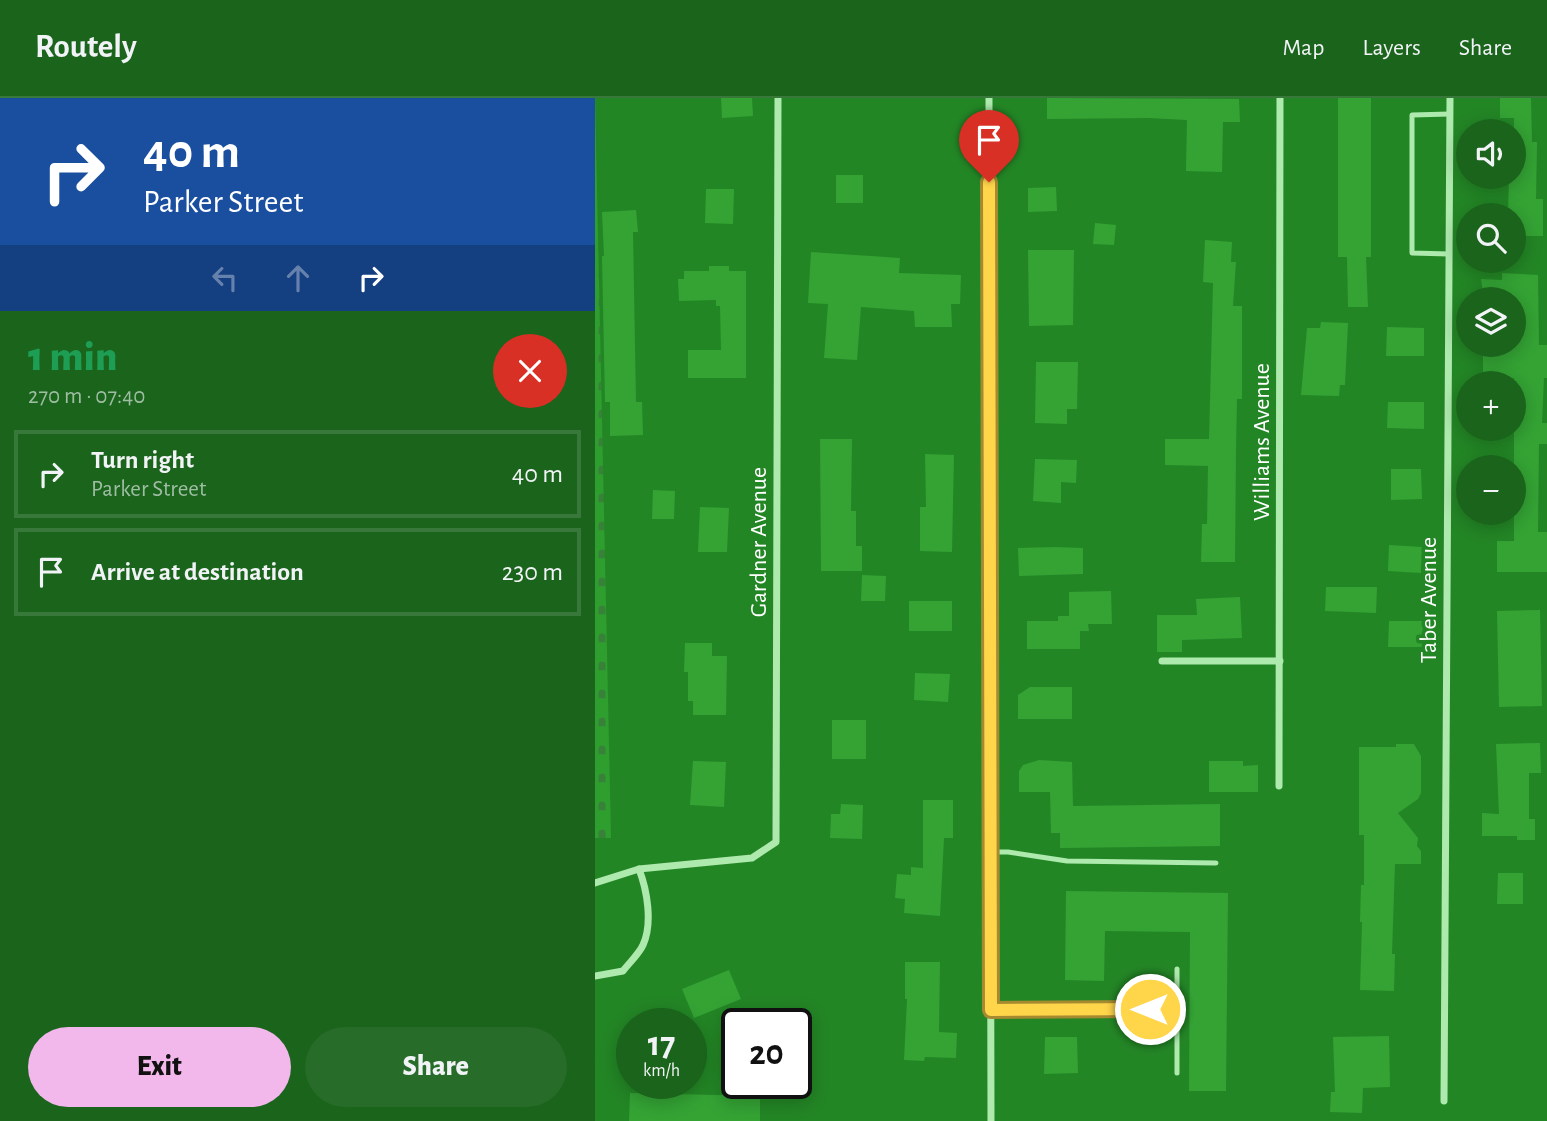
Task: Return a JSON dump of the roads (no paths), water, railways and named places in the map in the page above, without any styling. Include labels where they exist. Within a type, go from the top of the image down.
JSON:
[{"type":"street","name":"Gardner Avenue","points":[[639,869],[752,858],[776,842],[778,98]]},
{"type":"street","points":[[989,98],[991,1121]]},
{"type":"street","name":"Williams Avenue","points":[[1279,786],[1280,98]]},
{"type":"street","name":"Taber Avenue","points":[[1444,1101],[1450,98]]},
{"type":"street","points":[[1162,662],[1280,661]]},
{"type":"street","points":[[595,883],[639,869],[646,888],[647,907],[643,944],[623,971],[595,976]]},
{"type":"lane","points":[[1449,254],[1412,253],[1412,115],[1450,114]]},
{"type":"lane","points":[[991,852],[1067,861],[1216,863]]},
{"type":"lane","points":[[1177,969],[1177,1073]]},
{"type":"lane","points":[[991,1010],[1177,1008]]}]
